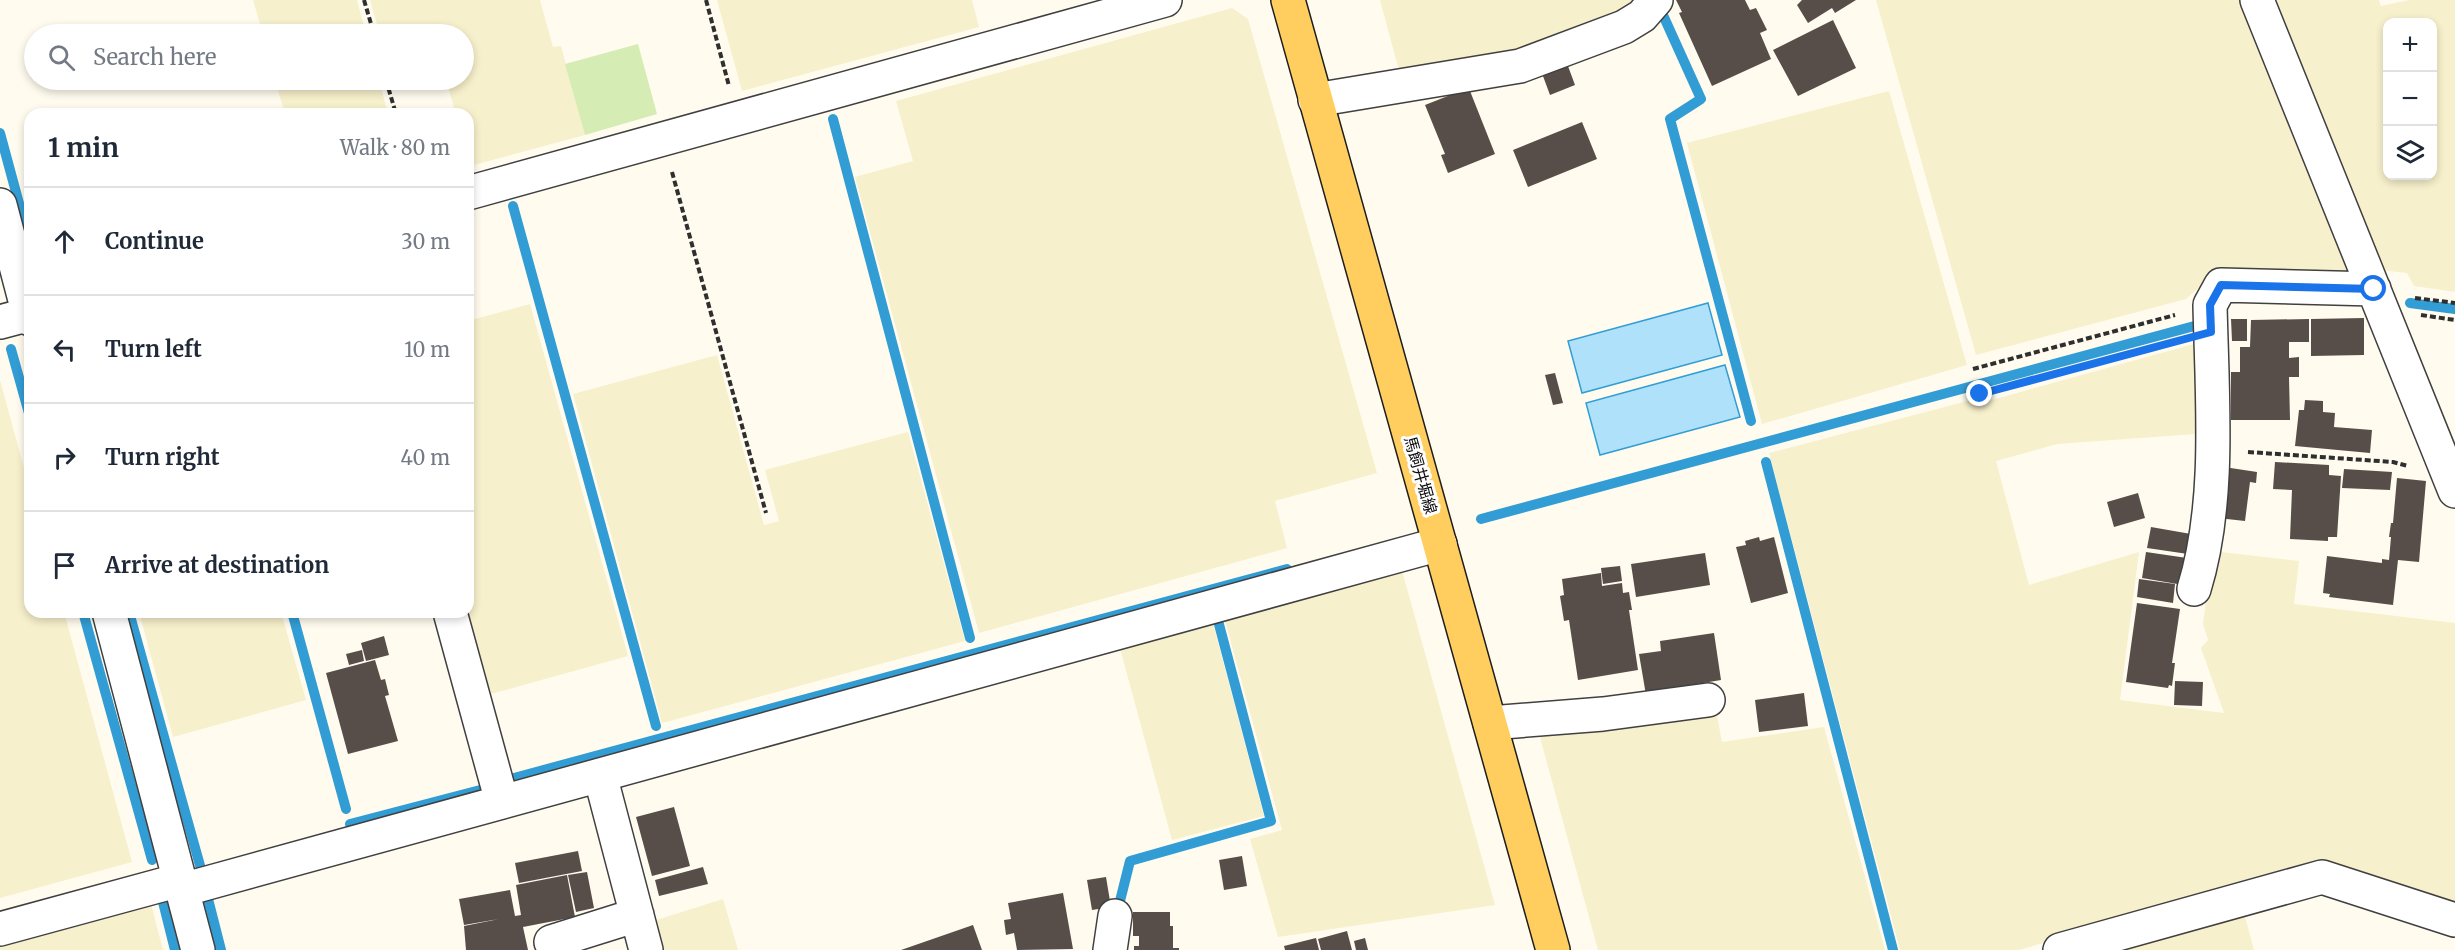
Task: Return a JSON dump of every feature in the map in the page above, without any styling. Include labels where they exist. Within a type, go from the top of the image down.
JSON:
[{"type":"main road","name":"馬飼井堀線","points":[[1288,0],[1553,950]]},
{"type":"street","points":[[474,191],[1165,0]]},
{"type":"street","points":[[1315,100],[1520,66],[1624,27],[1642,16],[1656,0]]},
{"type":"street","points":[[2258,0],[2452,483]]},
{"type":"street","points":[[0,205],[22,317]]},
{"type":"street","points":[[2194,589],[2203,559],[2213,449],[2210,319],[2221,285],[2374,289]]},
{"type":"street","points":[[0,929],[502,802],[1440,544]]},
{"type":"street","points":[[111,618],[198,950]]},
{"type":"street","points":[[452,618],[502,802]]},
{"type":"street","points":[[1490,723],[1603,714],[1708,700]]},
{"type":"street","points":[[600,775],[646,950]]},
{"type":"street","points":[[2060,950],[2322,877],[2455,920]]},
{"type":"street","points":[[551,942],[637,915]]},
{"type":"street","points":[[1110,950],[1115,916]]},
{"type":"path","points":[[364,0],[371,24]]},
{"type":"path","points":[[706,0],[738,118]]},
{"type":"path","points":[[389,90],[394,108]]},
{"type":"path","points":[[663,139],[766,513]]},
{"type":"path","points":[[1973,369],[2210,319]]},
{"type":"path","points":[[1980,394],[2210,319]]},
{"type":"path","points":[[2213,449],[2393,462],[2452,483]]},
{"type":"shaded area","points":[[253,0],[357,0],[363,24],[260,24]]},
{"type":"shaded area","points":[[370,0],[540,0],[553,47],[561,46],[585,135],[474,165],[474,108],[454,108],[449,90],[474,90],[474,24],[377,24]]},
{"type":"shaded area","points":[[717,0],[972,0],[979,27],[742,91]]},
{"type":"shaded area","points":[[1380,0],[1643,0],[1517,59],[1401,78]]},
{"type":"shaded area","points":[[1876,0],[2245,0],[2356,269],[2341,279],[2215,273],[2186,299],[1976,355]]},
{"type":"shaded area","points":[[2271,0],[2379,0],[2381,6],[2409,0],[2455,0],[2455,292],[2414,286],[2407,273],[2380,270]]},
{"type":"shaded area","points":[[1232,8],[1248,19],[1377,473],[1275,501],[1287,548],[979,633],[855,177],[913,161],[896,101]]},
{"type":"shaded area","points":[[278,90],[382,90],[386,108],[283,108]]},
{"type":"shaded area","points":[[1889,91],[1967,365],[1762,424],[1687,143]]},
{"type":"shaded area","points":[[530,304],[628,656],[491,694],[470,618],[474,618],[474,319]]},
{"type":"shaded area","points":[[2201,342],[2202,426],[2196,434],[2057,444],[1996,461],[2029,585],[2139,552],[2120,700],[2224,713],[2201,648],[2208,640],[2203,624],[2212,551],[2299,561],[2294,604],[2455,623],[2455,905],[2327,861],[2019,950],[1900,950],[1769,453],[1979,398],[1981,403]]},
{"type":"shaded area","points":[[717,355],[764,525],[779,521],[765,470],[908,432],[965,641],[662,723],[573,394]]},
{"type":"shaded area","points":[[0,380],[24,468],[24,618],[66,618],[132,862],[0,898]]},
{"type":"shaded area","points":[[1401,567],[1495,905],[1278,937],[1250,839],[1282,830],[1223,613]]},
{"type":"shaded area","points":[[1211,616],[1264,816],[1172,840],[1118,641]]},
{"type":"shaded area","points":[[141,618],[283,618],[306,700],[173,737]]},
{"type":"shaded area","points":[[1715,705],[1722,742],[1824,727],[1885,950],[1598,950],[1538,730]]},
{"type":"shaded area","points":[[723,899],[738,950],[655,950],[647,923]]},
{"type":"shaded area","points":[[150,900],[163,950],[0,950],[0,939]]},
{"type":"shaded area","points":[[2244,913],[2254,950],[2112,950]]},
{"type":"green space","points":[[638,44],[657,114],[585,135],[565,64]]},
{"type":"water","points":[[1708,303],[1722,355],[1582,393],[1568,341]]},
{"type":"water","points":[[1725,365],[1740,417],[1600,455],[1586,403]]},
{"type":"building","points":[[1676,0],[1745,0],[1750,10],[1756,8],[1767,30],[1760,33],[1771,59],[1712,86],[1679,13],[1682,12]]},
{"type":"building","points":[[1802,0],[1856,0],[1835,13],[1832,8],[1808,23],[1797,5]]},
{"type":"building","points":[[1833,20],[1856,68],[1798,96],[1773,50]]},
{"type":"building","points":[[1565,58],[1575,85],[1550,95],[1540,68]]},
{"type":"building","points":[[1463,90],[1465,93],[1470,91],[1495,154],[1448,173],[1441,155],[1445,154],[1425,105]]},
{"type":"building","points":[[1582,122],[1597,159],[1528,187],[1513,150]]},
{"type":"building","points":[[2364,318],[2364,355],[2311,356],[2311,319]]},
{"type":"building","points":[[2231,319],[2247,319],[2247,341],[2232,341]]},
{"type":"building","points":[[2309,319],[2309,342],[2289,342],[2289,358],[2299,357],[2299,377],[2289,377],[2290,420],[2231,420],[2231,372],[2240,372],[2240,347],[2250,347],[2251,320]]},
{"type":"building","points":[[1555,373],[1563,403],[1553,405],[1545,375]]},
{"type":"building","points":[[2305,400],[2323,401],[2323,412],[2335,413],[2334,427],[2372,430],[2370,453],[2295,446],[2299,410],[2304,410]]},
{"type":"building","points":[[2275,462],[2329,465],[2329,475],[2341,476],[2337,537],[2328,537],[2328,541],[2290,539],[2292,490],[2273,489]]},
{"type":"building","points":[[2224,467],[2257,472],[2256,483],[2250,482],[2245,521],[2218,518]]},
{"type":"building","points":[[2344,469],[2392,472],[2390,490],[2342,488]]},
{"type":"building","points":[[2397,478],[2426,481],[2419,562],[2398,560],[2393,605],[2329,597],[2330,594],[2323,593],[2327,556],[2382,563],[2382,559],[2389,560],[2391,537],[2389,537],[2391,523],[2393,523]]},
{"type":"building","points":[[2138,493],[2145,518],[2114,527],[2107,502]]},
{"type":"building","points":[[2151,527],[2191,534],[2188,554],[2147,548]]},
{"type":"building","points":[[1759,537],[1760,541],[1774,537],[1788,593],[1751,603],[1736,547],[1746,545],[1745,541]]},
{"type":"building","points":[[2146,552],[2187,558],[2183,585],[2142,578]]},
{"type":"building","points":[[1705,553],[1710,585],[1636,597],[1631,564]]},
{"type":"building","points":[[1620,566],[1622,581],[1603,584],[1601,568]]},
{"type":"building","points":[[1601,573],[1602,586],[1622,583],[1623,593],[1629,592],[1632,610],[1629,610],[1638,670],[1578,680],[1569,620],[1564,621],[1560,596],[1564,595],[1562,579]]},
{"type":"building","points":[[2139,579],[2175,584],[2173,603],[2137,597]]},
{"type":"building","points":[[2137,603],[2180,609],[2172,663],[2175,663],[2172,686],[2169,685],[2168,688],[2126,682]]},
{"type":"building","points":[[1714,633],[1721,680],[1697,684],[1697,687],[1646,695],[1639,654],[1661,651],[1660,641]]},
{"type":"building","points":[[384,636],[389,655],[366,661],[361,643]]},
{"type":"building","points":[[362,650],[364,661],[349,665],[346,654]]},
{"type":"building","points":[[375,660],[381,680],[385,679],[389,695],[385,696],[398,741],[348,754],[326,673]]},
{"type":"building","points":[[2175,681],[2203,682],[2202,706],[2174,705]]},
{"type":"building","points":[[1804,693],[1808,726],[1759,732],[1755,700]]},
{"type":"building","points":[[674,807],[690,866],[652,876],[636,817]]},
{"type":"building","points":[[578,851],[582,871],[519,883],[515,863]]},
{"type":"building","points":[[1242,856],[1247,886],[1224,890],[1219,860]]},
{"type":"building","points":[[703,867],[708,884],[659,896],[655,880]]},
{"type":"building","points":[[587,872],[594,908],[576,912],[568,875]]},
{"type":"building","points":[[567,875],[575,917],[523,927],[528,950],[466,950],[464,926],[499,919],[464,925],[459,899],[510,890],[515,916],[521,915],[516,885]]},
{"type":"building","points":[[1106,877],[1111,907],[1092,910],[1087,880]]},
{"type":"building","points":[[1063,893],[1073,949],[1017,950],[1014,933],[1006,935],[1004,920],[1011,919],[1008,903]]},
{"type":"building","points":[[1133,912],[1170,912],[1170,926],[1173,926],[1173,948],[1179,948],[1179,950],[1134,950],[1134,946],[1139,946],[1139,936],[1133,936]]},
{"type":"building","points":[[973,925],[982,950],[901,950]]},
{"type":"building","points":[[1347,931],[1352,950],[1321,950],[1318,939]]},
{"type":"building","points":[[1316,938],[1319,950],[1285,950],[1284,946]]},
{"type":"building","points":[[1365,938],[1368,950],[1356,950],[1354,941]]},
{"type":"waterway","points":[[1663,15],[1701,99],[1670,119],[1751,421]]},
{"type":"waterway","points":[[833,119],[970,638]]},
{"type":"waterway","points":[[0,133],[24,222]]},
{"type":"waterway","points":[[513,206],[656,726]]},
{"type":"waterway","points":[[2410,303],[2455,309]]},
{"type":"waterway","points":[[1481,519],[2198,325]]},
{"type":"waterway","points":[[11,349],[24,396]]},
{"type":"waterway","points":[[1766,462],[1893,950]]},
{"type":"waterway","points":[[514,778],[1287,569]]},
{"type":"waterway","points":[[1119,905],[1130,861],[1271,821],[1216,613]]},
{"type":"waterway","points":[[85,618],[152,860]]},
{"type":"waterway","points":[[131,618],[201,869]]},
{"type":"waterway","points":[[294,618],[346,809]]},
{"type":"waterway","points":[[350,824],[484,789]]},
{"type":"waterway","points":[[207,895],[221,950]]},
{"type":"waterway","points":[[162,898],[175,950]]},
{"type":"route","points":[[1980,394],[2211,332],[2210,305],[2221,285],[2374,289]]}]
